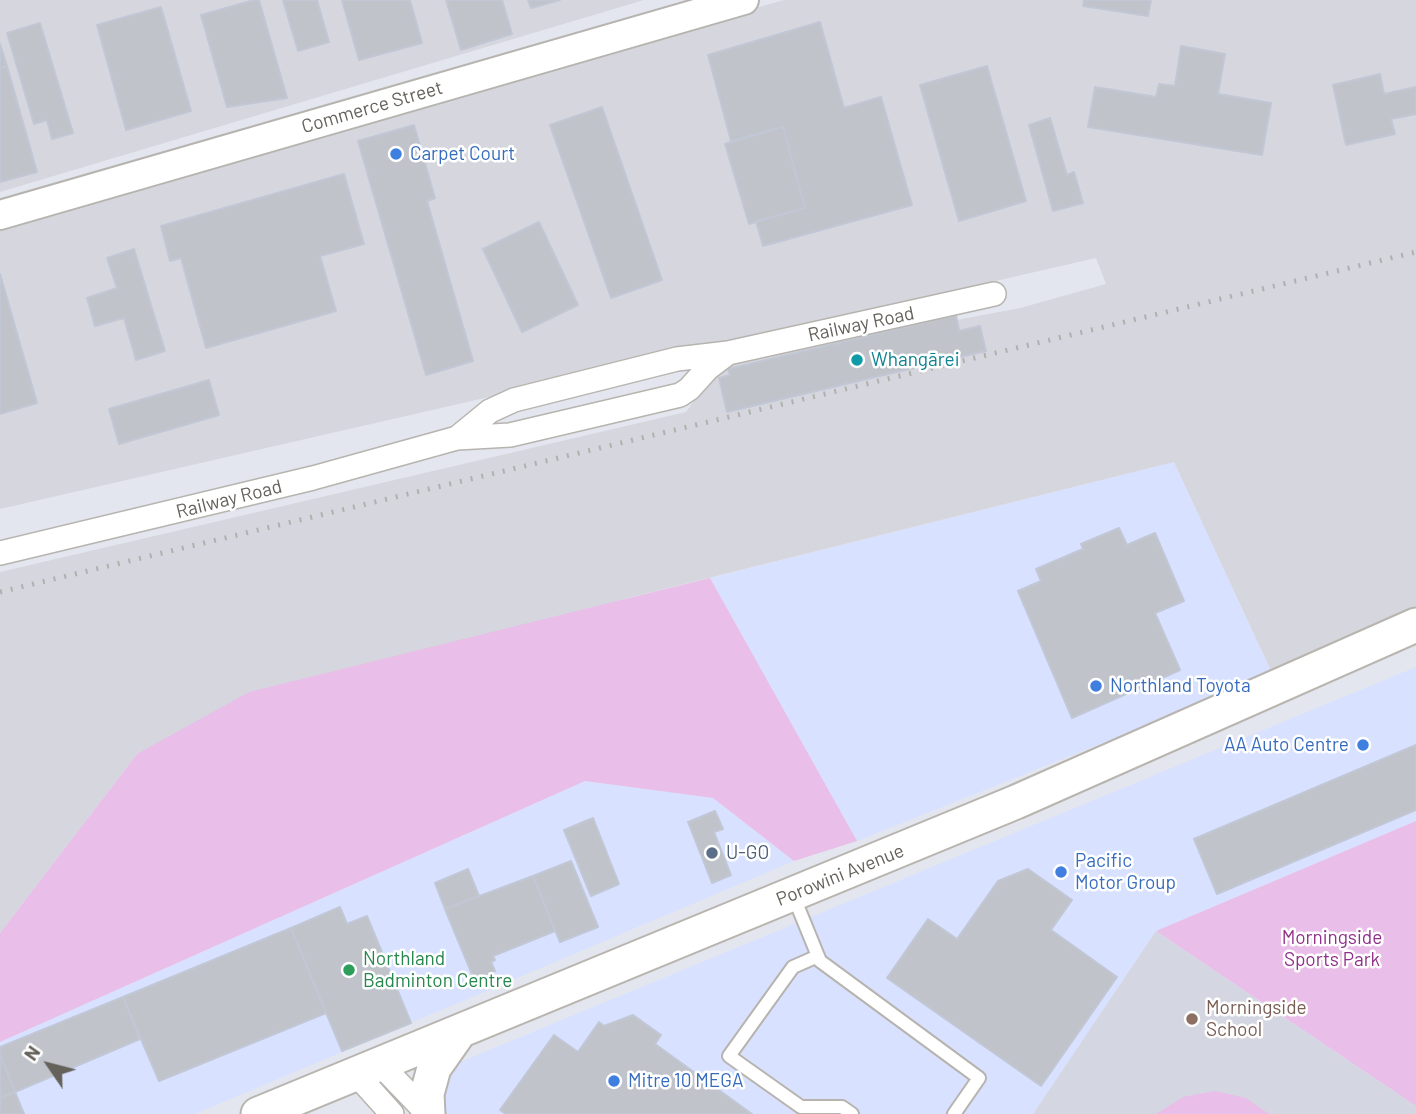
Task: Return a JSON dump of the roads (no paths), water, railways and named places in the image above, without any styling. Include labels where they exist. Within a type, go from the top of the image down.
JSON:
[{"type":"main road","name":"Porowini Avenue","points":[[258,1114],[1034,794],[1416,625]]},
{"type":"main road","points":[[428,1114],[427,1094],[434,1068],[460,1031]]},
{"type":"street","name":"Commerce Street","points":[[0,215],[744,0]]},
{"type":"street","name":"Railway Road","points":[[457,438],[485,415],[510,401],[677,359],[728,353],[994,294]]},
{"type":"street","name":"Railway Road","points":[[0,553],[313,478],[457,438],[510,435],[683,394],[708,368],[728,353]]},
{"type":"street","points":[[368,1069],[392,1114]]},
{"type":"street","points":[[368,1069],[428,1114]]},
{"type":"lane","points":[[793,894],[820,961],[979,1078],[954,1114]]},
{"type":"lane","points":[[818,956],[793,967],[729,1056],[801,1107],[842,1107],[852,1114]]},
{"type":"railway","points":[[0,592],[1416,252]]},
{"type":"place","name":"Carpet Court","points":[[396,154]]},
{"type":"place","name":"Whangārei","points":[[857,360]]},
{"type":"place","name":"Northland Toyota","points":[[1096,686]]},
{"type":"place","name":"AA Auto Centre","points":[[1363,745]]},
{"type":"place","name":"U-GO","points":[[712,853]]},
{"type":"place","name":"Pacific Motor Group","points":[[1061,872]]},
{"type":"place","name":"Northland Badminton Centre","points":[[349,970]]},
{"type":"place","name":"Morningside School","points":[[1192,1019]]},
{"type":"place","name":"Mitre 10 MEGA","points":[[614,1081]]},
{"type":"park label","name":"Morningside Sports Park","points":[[1332,949]]}]
